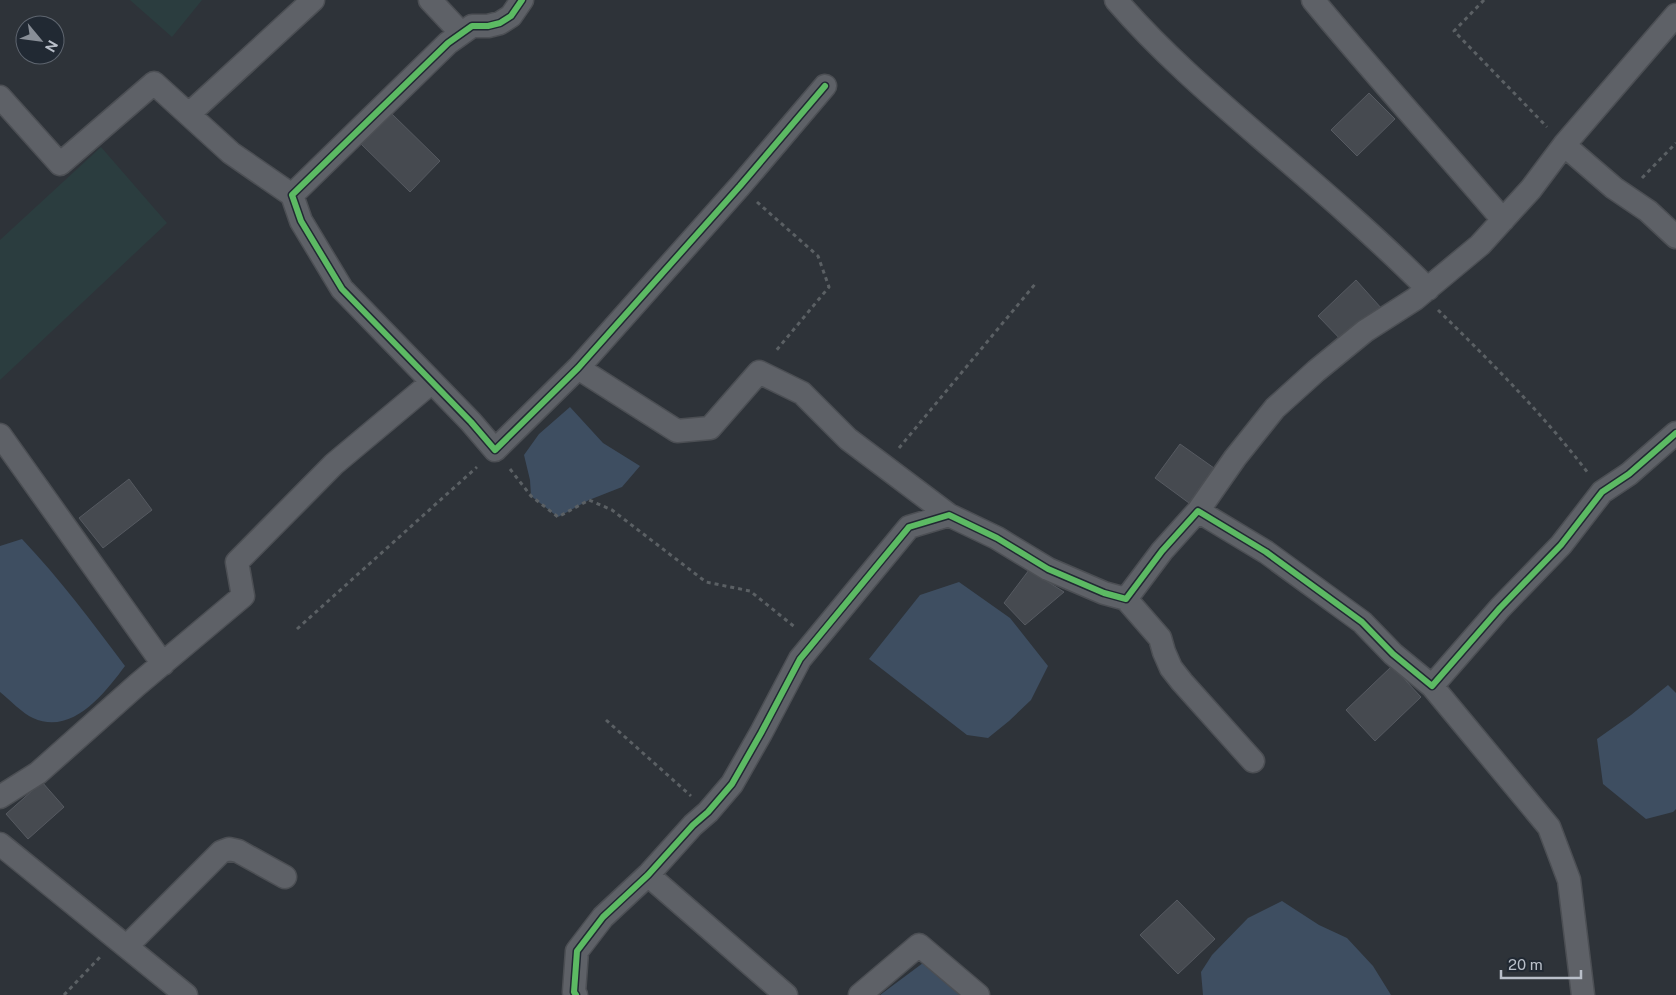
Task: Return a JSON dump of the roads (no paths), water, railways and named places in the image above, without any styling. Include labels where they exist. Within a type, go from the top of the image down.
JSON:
[{"type":"street","points":[[189,114],[313,0]]},
{"type":"street","points":[[430,0],[461,34]]},
{"type":"street","points":[[292,195],[448,43],[472,26],[488,26],[500,23],[511,16],[522,0]]},
{"type":"street","points":[[1116,0],[1141,28],[1203,88],[1389,250],[1425,291]]},
{"type":"street","points":[[1313,0],[1370,69],[1503,220]]},
{"type":"street","points":[[1126,599],[1162,551],[1198,511],[1235,458],[1275,408],[1365,331],[1425,291],[1480,245],[1531,189],[1564,145],[1676,15]]},
{"type":"street","points":[[0,97],[60,164],[154,83],[231,153],[292,195],[301,222],[342,289],[496,450],[578,368],[740,186],[825,86]]},
{"type":"street","points":[[1564,145],[1614,188],[1648,211],[1676,237]]},
{"type":"street","points":[[578,368],[677,431],[710,428],[759,372],[802,393],[848,439],[949,515],[997,538],[1048,568],[1104,593],[1126,599],[1160,638],[1164,652],[1177,675],[1253,761]]},
{"type":"street","points":[[0,797],[38,773],[243,596],[237,562],[334,464],[432,382]]},
{"type":"street","points":[[0,435],[162,664]]},
{"type":"street","points":[[1432,686],[1500,608],[1560,545],[1602,492],[1673,441]]},
{"type":"street","points":[[1198,511],[1266,552],[1362,622],[1393,654],[1432,686],[1549,826],[1569,880],[1583,995]]},
{"type":"street","points":[[576,995],[574,992],[577,951],[603,918],[648,875],[732,784],[800,659],[909,528],[949,515]]},
{"type":"street","points":[[0,844],[186,995]]},
{"type":"street","points":[[122,943],[221,852],[229,849],[238,851],[285,877]]},
{"type":"street","points":[[648,875],[786,995]]},
{"type":"street","points":[[860,995],[919,945],[978,995]]},
{"type":"water","points":[[570,407],[603,443],[640,466],[622,487],[589,500],[558,517],[531,496],[530,480],[524,455],[539,434]]},
{"type":"water","points":[[22,539],[63,585],[125,666],[108,688],[86,709],[74,717],[61,721],[47,722],[33,718],[0,692],[0,546]]},
{"type":"water","points":[[959,582],[1010,618],[1048,666],[1031,700],[988,738],[967,735],[869,659],[920,595]]},
{"type":"water","points":[[1668,685],[1676,693],[1676,809],[1673,812],[1646,819],[1603,784],[1597,739]]},
{"type":"water","points":[[1282,901],[1319,925],[1347,938],[1373,966],[1391,995],[1203,995],[1201,972],[1212,955],[1248,918]]},
{"type":"water","points":[[927,960],[969,995],[880,995]]}]
